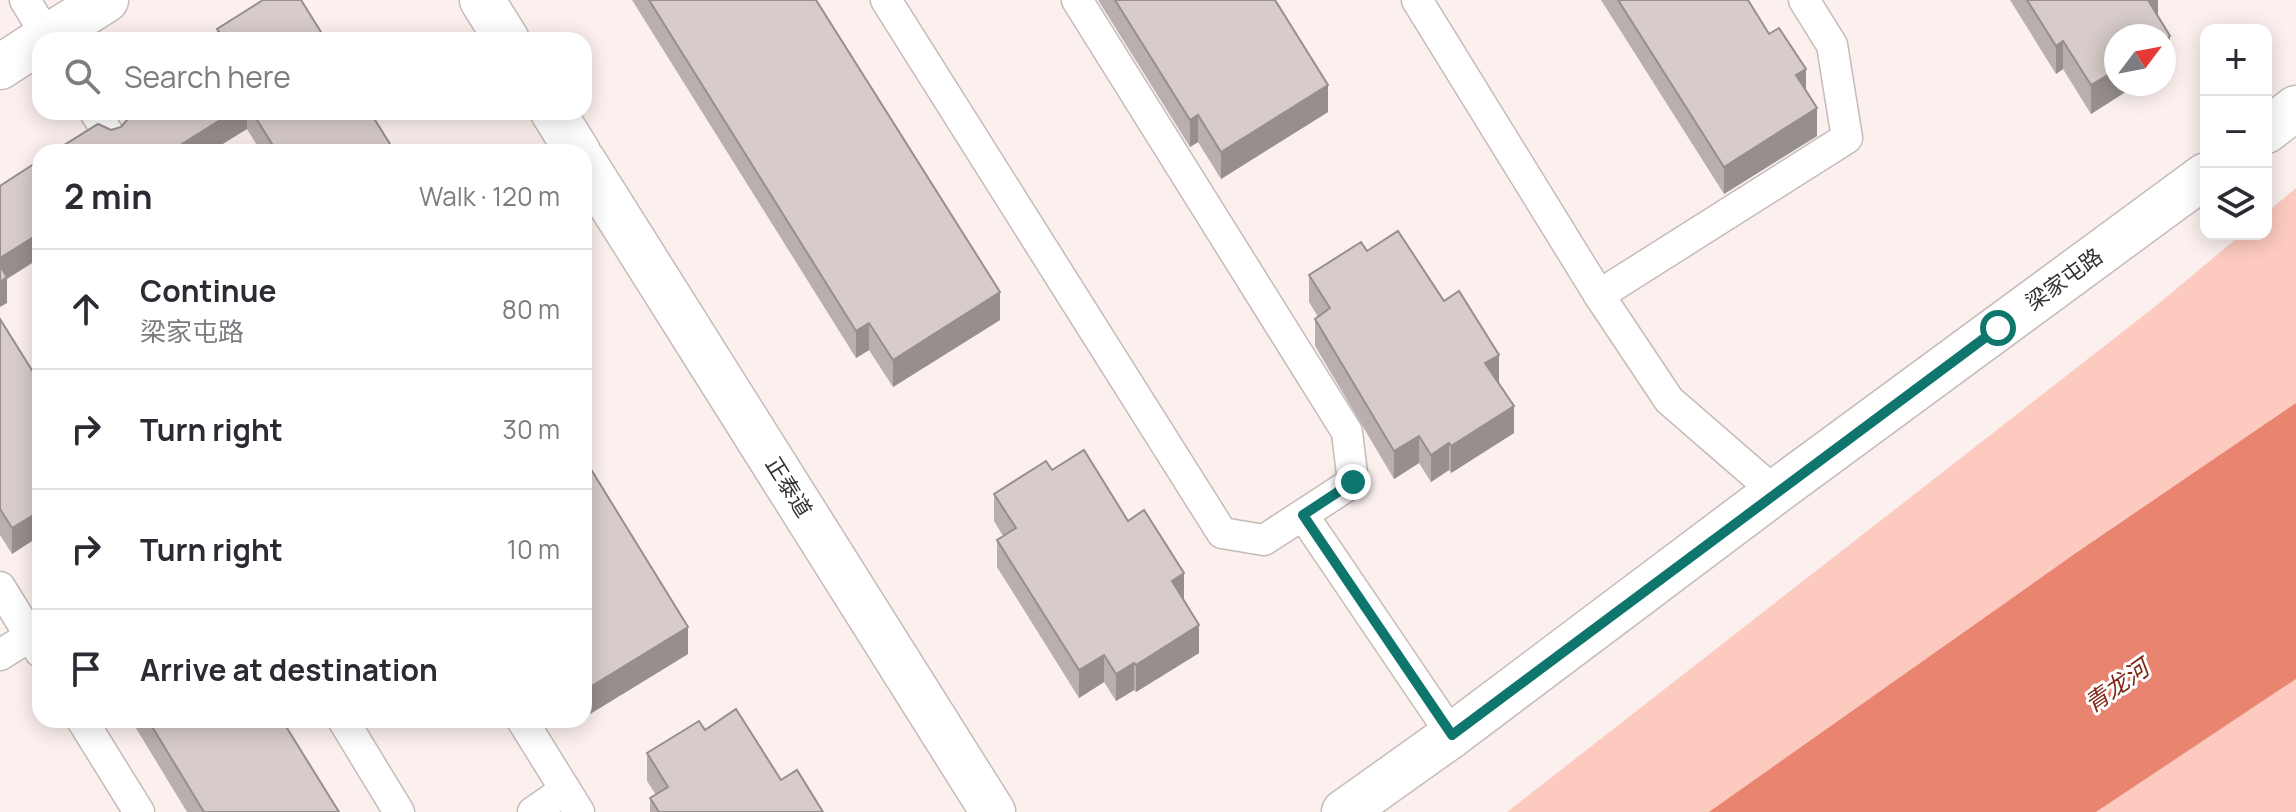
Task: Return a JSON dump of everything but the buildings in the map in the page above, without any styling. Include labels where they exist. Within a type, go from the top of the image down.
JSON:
[{"type":"street","points":[[57,32],[106,0]]},
{"type":"street","points":[[482,0],[502,32]]},
{"type":"street","points":[[0,67],[32,48]]},
{"type":"street","points":[[2272,126],[2296,108]]},
{"type":"street","points":[[558,120],[573,144]]},
{"type":"street","name":"正泰道","points":[[592,175],[993,812]]},
{"type":"street","name":"梁家屯路","points":[[1344,812],[2200,179]]},
{"type":"lane","points":[[25,0],[41,32]]},
{"type":"lane","points":[[886,0],[1222,533],[1264,540],[1353,482],[1347,432],[1077,0]]},
{"type":"lane","points":[[1417,0],[1599,295],[1669,400],[1775,492]]},
{"type":"lane","points":[[1599,295],[1847,138],[1832,45],[1804,0]]},
{"type":"lane","points":[[100,120],[111,138]]},
{"type":"lane","points":[[1303,515],[1452,735]]},
{"type":"lane","points":[[0,587],[32,632]]},
{"type":"lane","points":[[0,655],[32,641]]},
{"type":"lane","points":[[87,728],[139,812]]},
{"type":"lane","points":[[348,728],[399,812]]},
{"type":"lane","points":[[527,728],[572,801],[533,812]]},
{"type":"shaded area","points":[[2296,188],[2296,403],[1760,812],[1507,812],[2157,305],[2235,240],[2272,240],[2272,208]]},
{"type":"shaded area","points":[[2296,679],[2296,812],[2096,812]]},
{"type":"water","name":"青龙河","points":[[2296,403],[2296,679],[2096,812],[1709,812],[2076,553]]},
{"type":"route","points":[[1353,482],[1303,515],[1452,735],[1998,328]]}]
